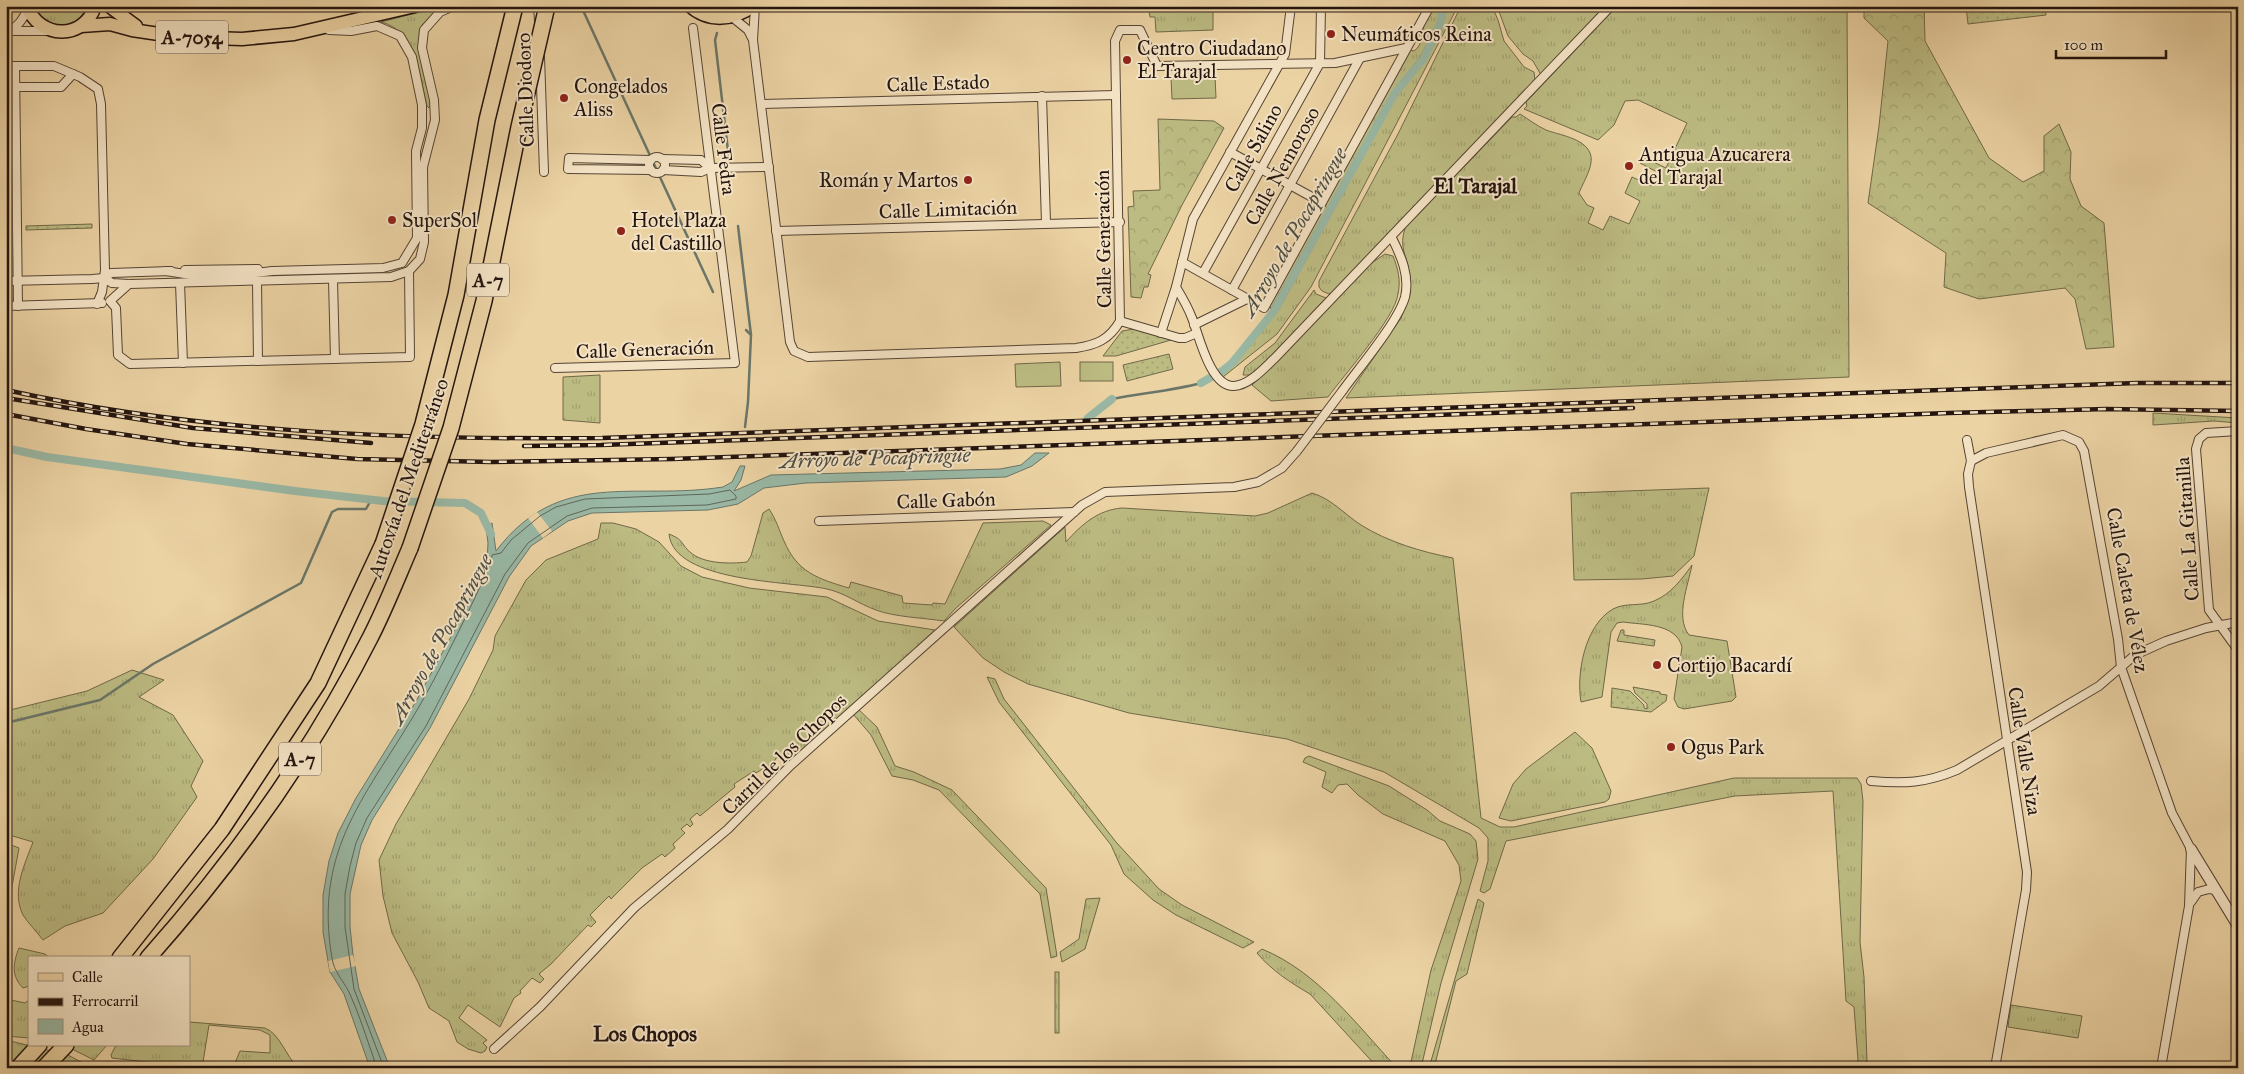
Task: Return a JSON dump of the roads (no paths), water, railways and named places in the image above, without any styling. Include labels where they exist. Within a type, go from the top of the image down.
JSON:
[{"type":"highway","name":"Autovía del Mediterráneo","points":[[122,956],[222,829],[318,683],[383,544],[424,424],[456,296],[487,120],[515,6]]},
{"type":"highway","name":"Autovía del Mediterráneo","points":[[152,953],[246,840],[314,739],[370,638],[410,548],[451,428],[484,301],[519,126],[547,6]]},
{"type":"highway","points":[[18,1068],[38,1046]]},
{"type":"highway","points":[[44,1068],[65,1046]]},
{"type":"main road","points":[[81,26],[89,20],[95,6]]},
{"type":"main road","name":"A-7054","points":[[109,6],[142,30]]},
{"type":"main road","name":"A-7054","points":[[49,30],[70,32],[81,26],[110,24],[132,30],[179,37],[242,39],[294,34],[415,6]]},
{"type":"main road","points":[[690,6],[707,16],[720,18],[732,17],[754,6]]},
{"type":"main road","points":[[27,7],[35,21],[49,30]]},
{"type":"street","points":[[6,281],[104,278],[112,283],[129,284],[333,280],[391,278],[409,271],[420,259],[424,242],[424,167],[435,120],[434,100],[422,48],[424,30],[440,12],[454,6]]},
{"type":"street","name":"Calle Diodoro","points":[[538,6],[544,172]]},
{"type":"street","name":"Calle Fedra","points":[[754,6],[753,40],[760,104],[790,342],[794,351]]},
{"type":"street","points":[[1161,333],[1176,287],[1193,219],[1281,63],[1285,54],[1291,6]]},
{"type":"street","name":"Calle Salino","points":[[1203,274],[1320,63],[1322,56],[1321,6]]},
{"type":"street","points":[[1182,262],[1264,308],[1430,6]]},
{"type":"street","points":[[1176,287],[1217,377],[1234,386],[1249,381],[1275,358],[1392,238],[1611,6]]},
{"type":"street","points":[[7,31],[16,28],[27,7]]},
{"type":"street","points":[[732,17],[748,30],[753,40]]},
{"type":"street","points":[[104,278],[111,273],[166,271],[197,276],[224,277],[272,271],[383,268],[402,263],[417,238],[416,151],[422,128],[422,105],[412,57],[400,36],[377,26],[351,30],[312,30]]},
{"type":"street","name":"Calle Fedra","points":[[693,28],[735,362]]},
{"type":"street","points":[[7,31],[49,30]]},
{"type":"street","name":"Calle Generación","points":[[794,351],[808,357],[1076,348],[1095,345],[1113,333],[1120,321],[1120,222],[1115,41],[1120,30],[1140,30],[1157,66],[1281,63]]},
{"type":"street","points":[[1281,63],[1335,63],[1406,48]]},
{"type":"street","name":"Calle Nemoroso","points":[[1232,290],[1360,58]]},
{"type":"street","points":[[18,306],[15,87],[10,66],[54,66],[72,74],[98,90],[101,104],[104,278],[102,292],[97,304]]},
{"type":"street","points":[[15,87],[61,87],[72,74]]},
{"type":"street","name":"Calle Estado","points":[[760,104],[1116,95]]},
{"type":"street","points":[[1042,96],[1046,223]]},
{"type":"street","points":[[1230,152],[1321,202]]},
{"type":"street","points":[[710,168],[701,160],[662,159],[656,157],[651,160],[568,158],[568,169],[651,170],[657,173],[663,170],[701,172],[710,168],[769,167]]},
{"type":"street","points":[[662,159],[665,165],[663,170]]},
{"type":"street","points":[[651,160],[649,166],[651,170]]},
{"type":"street","name":"Calle Limitación","points":[[776,231],[1120,222]]},
{"type":"street","name":"Carril de los Chopos","points":[[494,1049],[540,1007],[634,908],[728,829],[790,766],[1082,505],[1105,492],[1234,487],[1258,482],[1282,468],[1297,451],[1391,324],[1405,297],[1406,274],[1400,252],[1392,238]]},
{"type":"street","points":[[110,301],[116,308],[118,355],[130,364],[410,358],[409,271]]},
{"type":"street","points":[[333,280],[335,359]]},
{"type":"street","points":[[257,281],[258,361]]},
{"type":"street","points":[[180,283],[183,362]]},
{"type":"street","points":[[6,306],[97,304],[110,301],[129,284]]},
{"type":"street","points":[[1120,321],[1185,338],[1196,329],[1247,299]]},
{"type":"street","name":"Calle Generación","points":[[555,368],[735,362]]},
{"type":"street","name":"Calle La Gitanilla","points":[[2219,624],[2209,610],[2196,449],[2199,440],[2206,433],[2238,431]]},
{"type":"street","name":"Calle Caleta de Vélez","points":[[1971,461],[1986,454],[2063,435],[2079,442],[2084,450],[2118,639],[2121,667],[2172,813],[2191,849],[2238,926]]},
{"type":"street","name":"Calle Valle Niza","points":[[1967,440],[1971,461],[1968,487],[2027,872],[2026,890],[1994,1068]]},
{"type":"street","name":"Calle Gabón","points":[[819,520],[1074,512]]},
{"type":"street","points":[[1871,781],[1903,784],[1938,778],[1976,760],[2099,686],[2135,655],[2166,641],[2219,624],[2238,622]]},
{"type":"street","points":[[2219,624],[2238,650]]},
{"type":"street","points":[[2161,1068],[2189,906],[2191,849]]},
{"type":"street","points":[[2189,906],[2193,897],[2198,892],[2209,889],[2216,890]]},
{"type":"water","points":[[1035,453],[1049,453],[1032,466],[1006,477],[806,483],[764,488],[738,504],[708,510],[592,513],[568,521],[531,546],[509,577],[430,728],[372,820],[361,845],[350,894],[350,927],[353,955],[359,989],[390,1068],[370,1068],[344,994],[330,972],[323,932],[323,895],[329,861],[338,833],[356,798],[415,703],[461,618],[487,561],[488,543],[486,527],[492,523],[496,551],[520,525],[546,508],[572,498],[600,493],[723,487],[732,482],[740,466],[745,466],[741,480],[734,491],[771,475],[1000,469],[1021,465]]},
{"type":"waterway","points":[[581,6],[713,292]]},
{"type":"waterway","name":"Arroyo de Pocapringue","points":[[1201,383],[1232,363],[1274,311],[1395,93],[1424,58],[1440,24],[1444,6]]},
{"type":"waterway","points":[[717,33],[715,40],[729,159]]},
{"type":"waterway","points":[[738,226],[751,335]]},
{"type":"waterway","points":[[745,427],[751,335],[746,330]]},
{"type":"waterway","name":"Arroyo de Pocapringue","points":[[1112,399],[1201,383]]},
{"type":"waterway","name":"Arroyo de Pocapringue","points":[[1088,418],[1112,399]]},
{"type":"waterway","points":[[6,448],[47,457],[295,491],[383,501],[465,503],[481,513],[491,534]]},
{"type":"waterway","points":[[6,723],[100,700],[153,664],[301,583],[332,512],[338,509],[366,509],[371,500]]},
{"type":"railway","points":[[6,390],[154,416],[228,425],[378,435],[602,438],[2137,383],[2238,383]]},
{"type":"railway","points":[[6,398],[193,428],[371,443]]},
{"type":"railway","points":[[524,446],[601,445],[1633,408]]},
{"type":"railway","points":[[6,414],[86,429],[187,444],[357,459],[491,462],[672,459],[1949,413],[2106,409],[2238,411]]},
{"type":"place","name":"Neumáticos Reina","points":[[1331,34]]},
{"type":"place","name":"Centro Ciudadano El Tarajal","points":[[1127,60]]},
{"type":"place","name":"Congelados Aliss","points":[[564,98]]},
{"type":"place","name":"Antigua Azucarera del Tarajal","points":[[1629,166]]},
{"type":"place","name":"Román y Martos","points":[[968,180]]},
{"type":"place","name":"SuperSol","points":[[392,220]]},
{"type":"place","name":"Hotel Plaza del Castillo","points":[[621,231]]},
{"type":"place","name":"Cortijo Bacardí","points":[[1657,665]]},
{"type":"place","name":"Ogus Park","points":[[1671,747]]},
{"type":"district","name":"El Tarajal","points":[[1475,186]]},
{"type":"district","name":"Los Chopos","points":[[645,1034]]}]
